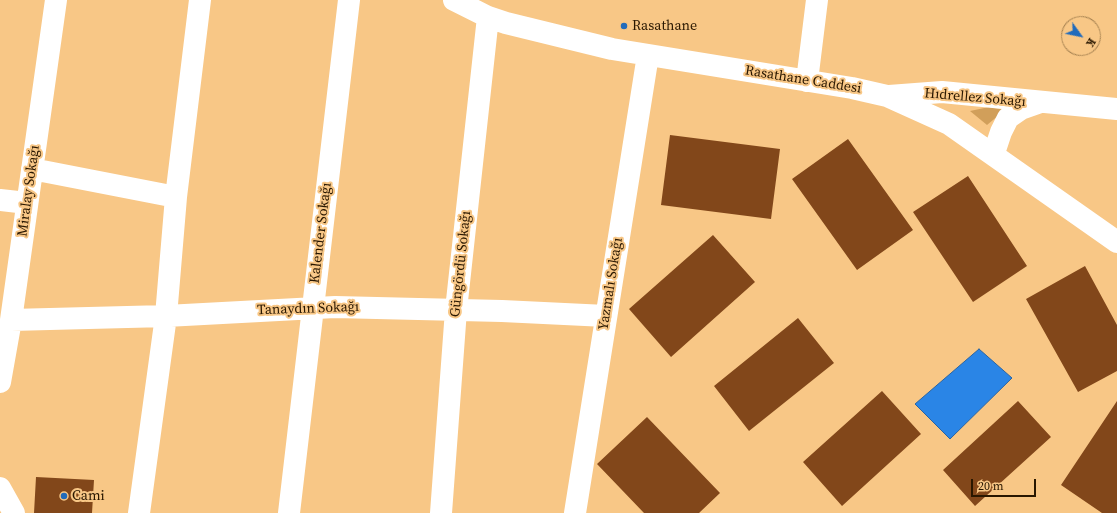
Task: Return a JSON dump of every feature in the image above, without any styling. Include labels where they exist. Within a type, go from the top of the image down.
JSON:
[{"type":"street","name":"Miralay Sokağı","points":[[0,382],[11,320],[56,0]]},
{"type":"street","points":[[140,513],[166,316],[176,197],[200,0]]},
{"type":"street","name":"Kalender Sokağı","points":[[289,513],[349,0]]},
{"type":"street","name":"Rasathane Caddesi","points":[[454,0],[488,17],[529,30],[648,55],[852,88],[887,96],[949,124],[994,153],[1117,242]]},
{"type":"street","points":[[807,81],[817,0]]},
{"type":"street","name":"Güngördü Sokağı","points":[[441,513],[456,310],[488,17]]},
{"type":"street","name":"Yazmalı Sokağı","points":[[575,513],[648,55]]},
{"type":"street","name":"Hıdrellez Sokağı","points":[[887,96],[942,92],[1117,110]]},
{"type":"street","name":"Hıdrellez Sokağı","points":[[994,153],[1000,132],[1008,118],[1020,109],[1039,103]]},
{"type":"street","points":[[32,169],[176,197]]},
{"type":"street","points":[[0,200],[27,203]]},
{"type":"street","name":"Tanaydın Sokağı","points":[[11,320],[166,316],[334,307],[606,316]]},
{"type":"street","points":[[0,488],[14,513]]},
{"type":"shaded area","points":[[989,107],[1005,110],[987,125],[970,111]]},
{"type":"water","points":[[979,349],[1012,378],[950,439],[915,404]]},
{"type":"building","points":[[670,135],[780,149],[771,219],[661,205]]},
{"type":"building","points":[[848,139],[913,230],[857,270],[792,179]]},
{"type":"building","points":[[968,176],[1027,266],[973,302],[913,212]]},
{"type":"building","points":[[713,235],[755,282],[671,357],[629,309]]},
{"type":"building","points":[[1085,266],[1117,325],[1117,371],[1078,392],[1026,299]]},
{"type":"building","points":[[798,318],[834,363],[749,431],[714,386]]},
{"type":"building","points":[[882,391],[921,434],[842,506],[803,462]]},
{"type":"building","points":[[1018,401],[1051,437],[975,506],[943,470]]},
{"type":"building","points":[[1117,401],[1117,513],[1102,513],[1061,485]]},
{"type":"building","points":[[647,417],[720,493],[699,513],[644,513],[597,464]]},
{"type":"building","name":"Cami","points":[[36,477],[94,480],[92,513],[34,513]]},
{"type":"place","name":"Rasathane","points":[[624,26]]},
{"type":"place","name":"Cami","points":[[64,496]]}]
